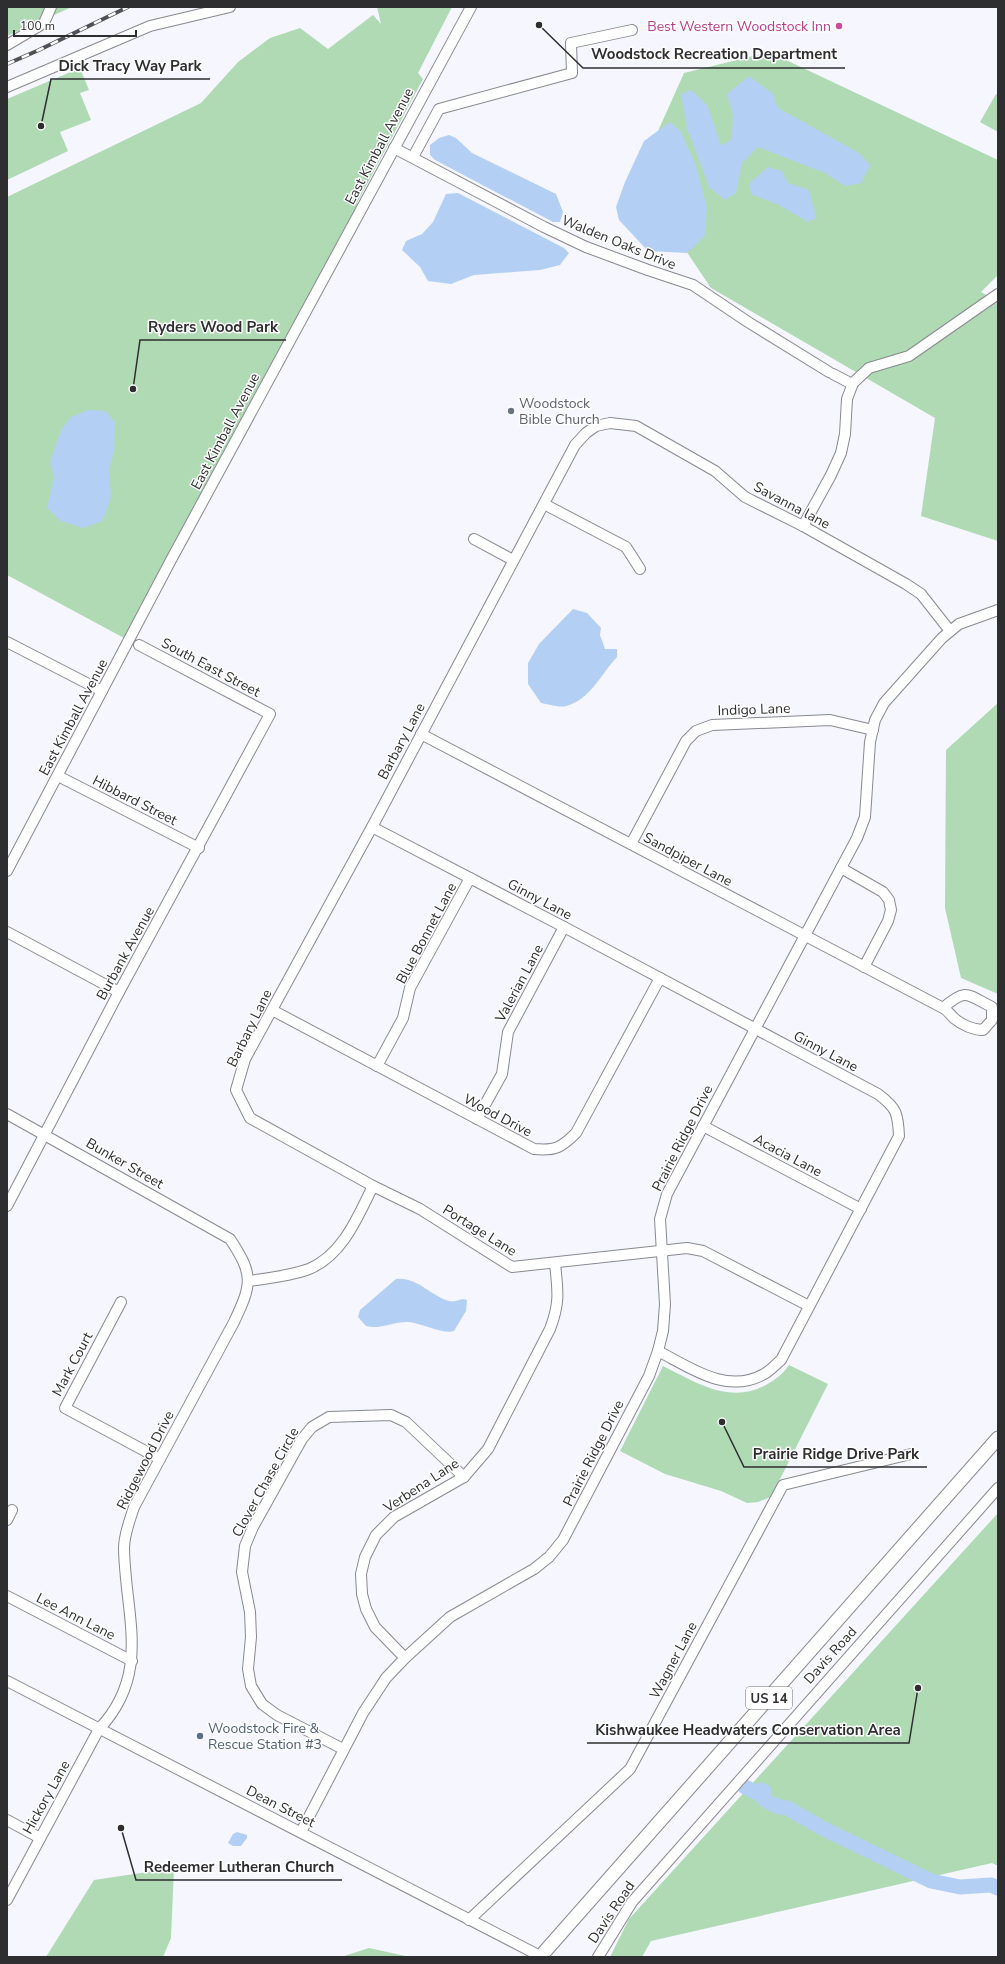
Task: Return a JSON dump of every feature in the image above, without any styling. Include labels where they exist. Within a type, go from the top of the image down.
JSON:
[{"type":"main road","name":"US 14","points":[[541,1957],[998,1438]]},
{"type":"street","points":[[7,45],[44,23],[51,7]]},
{"type":"street","points":[[7,87],[150,26],[230,7]]},
{"type":"street","name":"East Kimball Avenue","points":[[7,871],[102,691],[471,7]]},
{"type":"street","points":[[413,157],[439,108],[572,73],[571,43],[632,30]]},
{"type":"street","name":"Walden Oaks Drive","points":[[394,148],[544,227],[586,247],[693,285],[748,322],[831,373],[852,384]]},
{"type":"street","points":[[803,526],[831,475],[841,453],[846,434],[847,399],[852,384],[869,368],[909,356],[996,300]]},
{"type":"street","name":"Savanna lane","points":[[610,422],[636,426],[715,471],[745,497],[803,526],[906,584],[921,594],[950,631]]},
{"type":"street","name":"Barbary Lane","points":[[236,1090],[246,1059],[372,827],[575,445],[586,433],[596,426],[610,422]]},
{"type":"street","points":[[544,504],[626,547],[640,569]]},
{"type":"street","points":[[474,539],[513,560]]},
{"type":"street","name":"Prairie Ridge Drive","points":[[301,1832],[362,1713],[386,1678],[405,1658],[450,1617],[534,1569],[549,1557],[564,1540],[649,1376],[658,1351],[663,1331],[665,1304],[660,1220],[667,1194],[754,1028],[857,838],[865,817],[870,742],[875,720],[884,703],[942,638],[959,624],[998,610]]},
{"type":"street","points":[[7,642],[102,691]]},
{"type":"street","name":"South East Street","points":[[139,644],[270,714]]},
{"type":"street","name":"Burbank Avenue","points":[[7,1206],[119,992],[199,848],[270,714]]},
{"type":"street","name":"Indigo Lane","points":[[631,844],[686,740],[696,731],[712,725],[830,720],[873,730]]},
{"type":"street","name":"Sandpiper Lane","points":[[421,734],[864,967],[943,1008],[949,1011],[955,1019],[976,1030],[983,1030],[992,1020],[992,1008],[967,994],[960,994],[943,1008]]},
{"type":"street","name":"Hibbard Street","points":[[58,776],[199,848]]},
{"type":"street","name":"Ginny Lane","points":[[372,827],[878,1094],[890,1103],[898,1115],[899,1136],[781,1360],[765,1374],[750,1380],[730,1383],[711,1378],[658,1351]]},
{"type":"street","points":[[841,868],[883,892],[889,900],[891,910],[888,921],[864,967]]},
{"type":"street","name":"Blue Bonnet Lane","points":[[377,1066],[403,1018],[410,988],[470,878]]},
{"type":"street","name":"Valerian Lane","points":[[476,1119],[502,1074],[508,1032],[564,927]]},
{"type":"street","points":[[7,932],[119,992]]},
{"type":"street","name":"Wood Drive","points":[[272,1010],[534,1149],[550,1150],[564,1146],[576,1134],[660,978]]},
{"type":"street","name":"Portage Lane","points":[[236,1090],[250,1118],[373,1186],[420,1209],[512,1268],[687,1248],[703,1251],[809,1306]]},
{"type":"street","name":"Bunker Street","points":[[7,1114],[44,1133],[230,1239]]},
{"type":"street","name":"Acacia Lane","points":[[703,1126],[861,1209]]},
{"type":"street","points":[[249,1281],[287,1275],[310,1268],[330,1255],[350,1233],[373,1186]]},
{"type":"street","name":"Ridgewood Drive","points":[[99,1730],[112,1716],[125,1689],[132,1661],[133,1634],[124,1547],[128,1524],[134,1507],[245,1300],[249,1281],[242,1256],[230,1239]]},
{"type":"street","name":"Verbena Lane","points":[[405,1658],[375,1627],[366,1610],[362,1594],[361,1574],[365,1557],[376,1535],[394,1517],[464,1476],[488,1449],[550,1329],[556,1312],[559,1296],[555,1264]]},
{"type":"street","name":"Mark Court","points":[[121,1302],[65,1408],[160,1459]]},
{"type":"street","name":"Clover Chase Circle","points":[[343,1750],[277,1715],[262,1704],[251,1686],[248,1669],[251,1637],[250,1612],[242,1572],[245,1546],[253,1527],[302,1438],[312,1427],[328,1417],[391,1415],[406,1422],[464,1476]]},
{"type":"street","name":"Wagner Lane","points":[[469,1920],[630,1769],[784,1485],[911,1454]]},
{"type":"street","name":"Davis Road","points":[[598,1957],[632,1902],[998,1488]]},
{"type":"street","points":[[7,1520],[12,1510]]},
{"type":"street","name":"Lee Ann Lane","points":[[7,1596],[132,1661]]},
{"type":"street","name":"Dean Street","points":[[7,1681],[99,1730],[301,1832],[541,1957]]},
{"type":"street","name":"Hickory Lane","points":[[7,1900],[99,1730]]},
{"type":"street","points":[[7,1820],[40,1838]]},
{"type":"green space","points":[[7,7],[72,7],[7,36]]},
{"type":"green space","points":[[377,7],[452,7],[418,73],[423,79],[357,203],[358,204],[124,638],[7,575],[7,197],[201,103],[238,62],[270,38],[300,28],[328,49],[373,15],[381,24]]},
{"type":"green space","points":[[769,52],[998,160],[998,275],[981,292],[998,302],[998,541],[921,516],[935,418],[711,288],[637,178],[684,73]]},
{"type":"green space","points":[[80,68],[89,90],[80,93],[91,120],[60,132],[68,151],[7,180],[7,99]]},
{"type":"green space","points":[[996,94],[998,95],[998,132],[980,122]]},
{"type":"green space","points":[[998,703],[998,994],[961,978],[945,908],[946,750]]},
{"type":"green space","points":[[789,1365],[828,1384],[771,1497],[758,1502],[747,1503],[721,1491],[665,1474],[620,1451],[663,1366],[688,1379],[713,1389],[739,1393],[753,1391],[766,1385],[779,1376]]},
{"type":"green space","points":[[998,1513],[998,1866],[992,1863],[651,1941],[642,1957],[610,1957],[629,1919]]},
{"type":"green space","points":[[174,1868],[171,1938],[163,1957],[46,1957],[94,1880]]},
{"type":"green space","points":[[369,1948],[410,1957],[341,1957]]},
{"type":"water","points":[[749,76],[773,94],[778,108],[859,153],[870,165],[861,183],[845,186],[825,173],[758,147],[742,163],[736,193],[725,200],[709,187],[687,128],[681,94],[691,90],[707,105],[721,145],[731,140],[733,116],[727,94]]},
{"type":"water","points":[[670,122],[680,130],[695,163],[707,207],[705,236],[687,253],[648,251],[619,220],[616,207],[625,182],[644,141]]},
{"type":"water","points":[[449,135],[456,138],[472,153],[556,194],[563,212],[560,222],[553,222],[435,160],[430,155],[430,145],[439,138]]},
{"type":"water","points":[[768,167],[782,171],[788,183],[809,190],[816,218],[808,222],[779,205],[751,194],[749,184]]},
{"type":"water","points":[[458,193],[564,248],[569,253],[560,265],[540,270],[474,275],[451,284],[428,281],[420,267],[402,250],[406,241],[422,234],[433,222],[446,194]]},
{"type":"water","points":[[88,410],[105,411],[115,422],[114,451],[109,470],[111,497],[103,521],[83,528],[61,521],[47,508],[54,477],[50,462],[61,430],[71,417]]},
{"type":"water","points":[[573,609],[587,613],[601,628],[600,635],[605,649],[617,649],[617,657],[594,686],[582,698],[574,703],[560,707],[541,703],[528,684],[528,663],[539,644]]},
{"type":"water","points":[[396,1279],[410,1280],[449,1301],[462,1299],[467,1300],[466,1311],[454,1331],[450,1332],[439,1330],[409,1322],[376,1327],[366,1326],[358,1317],[360,1310]]},
{"type":"water","points":[[237,1832],[247,1835],[247,1838],[241,1846],[233,1846],[228,1843],[233,1834]]},
{"type":"waterway","points":[[745,1787],[755,1792],[761,1790],[764,1791],[761,1796],[769,1802],[777,1806],[787,1808],[822,1828],[931,1881],[960,1887],[991,1885],[998,1888]]},
{"type":"railway","points":[[7,64],[128,7]]},
{"type":"place","name":"Woodstock Recreation Department","points":[[539,25]]},
{"type":"place","name":"Best Western Woodstock Inn","points":[[839,26]]},
{"type":"place","name":"Dick Tracy Way Park","points":[[41,126]]},
{"type":"place","name":"Ryders Wood Park","points":[[133,389]]},
{"type":"place","name":"Woodstock Bible Church","points":[[511,411]]},
{"type":"place","name":"Prairie Ridge Drive Park","points":[[722,1422]]},
{"type":"place","name":"Kishwaukee Headwaters Conservation Area","points":[[918,1688]]},
{"type":"place","name":"Woodstock Fire & Rescue Station #3","points":[[200,1736]]},
{"type":"place","name":"Redeemer Lutheran Church","points":[[121,1828]]}]
